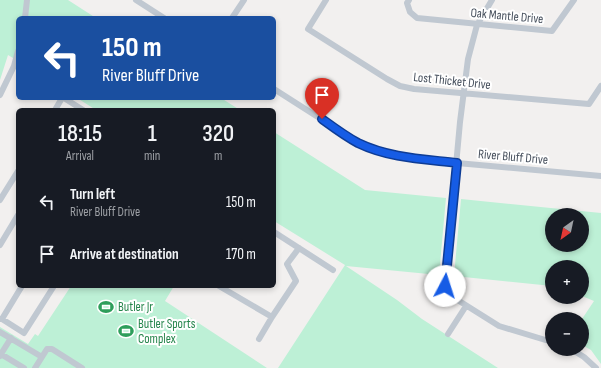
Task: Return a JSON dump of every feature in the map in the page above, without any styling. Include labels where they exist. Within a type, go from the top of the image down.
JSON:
[{"type":"street","points":[[25,16],[27,0]]},
{"type":"street","points":[[136,0],[161,16]]},
{"type":"street","points":[[233,16],[244,0]]},
{"type":"street","name":"Lost Thicket Drive","points":[[326,0],[308,28],[400,86],[414,89],[589,104],[601,86]]},
{"type":"street","points":[[492,0],[477,25],[468,59],[463,93],[445,286],[449,293],[466,306],[500,326],[545,340]]},
{"type":"street","name":"Oak Mantle Drive","points":[[408,2],[410,12],[417,18],[477,25],[552,31],[574,0]]},
{"type":"street","points":[[0,95],[16,67]]},
{"type":"street","name":"River Bluff Drive","points":[[276,90],[357,142],[394,155],[457,163],[601,176]]},
{"type":"street","points":[[66,100],[80,108]]},
{"type":"street","points":[[0,200],[16,173]]},
{"type":"street","points":[[0,245],[16,219]]},
{"type":"street","points":[[276,233],[333,270]]},
{"type":"street","points":[[259,339],[296,281],[287,264],[299,248]]},
{"type":"street","points":[[21,288],[1,319],[24,333],[50,288]]},
{"type":"street","points":[[223,288],[272,317]]},
{"type":"street","points":[[448,334],[466,306]]},
{"type":"street","points":[[0,332],[42,357]]},
{"type":"street","points":[[11,338],[1,355],[24,368]]},
{"type":"street","points":[[35,368],[47,349],[52,349],[82,368]]},
{"type":"street","points":[[582,356],[596,368]]},
{"type":"green space","points":[[0,0],[68,0],[93,16],[16,16],[16,60],[8,55],[0,80]]},
{"type":"green space","points":[[80,100],[224,100],[237,108],[93,108]]},
{"type":"green space","points":[[276,133],[365,190],[446,198],[439,275],[346,266],[397,300],[422,319],[498,368],[278,368],[345,265],[276,222]]},
{"type":"green space","points":[[461,199],[551,208],[545,208],[545,252],[589,252],[589,212],[601,213],[601,364],[589,349],[589,312],[587,312],[594,301],[589,299],[589,260],[545,260],[545,285],[454,276]]},
{"type":"green space","name":"Butler Sports Complex","points":[[70,288],[173,288],[165,301],[267,368],[0,368],[0,327],[28,344],[35,334],[38,336]]},
{"type":"place","name":"Butler Jr","points":[[106,307]]},
{"type":"place","name":"Butler Sports Complex","points":[[126,331]]},
{"type":"route","points":[[322,119],[357,142],[375,150],[394,155],[457,163],[445,286]]}]
